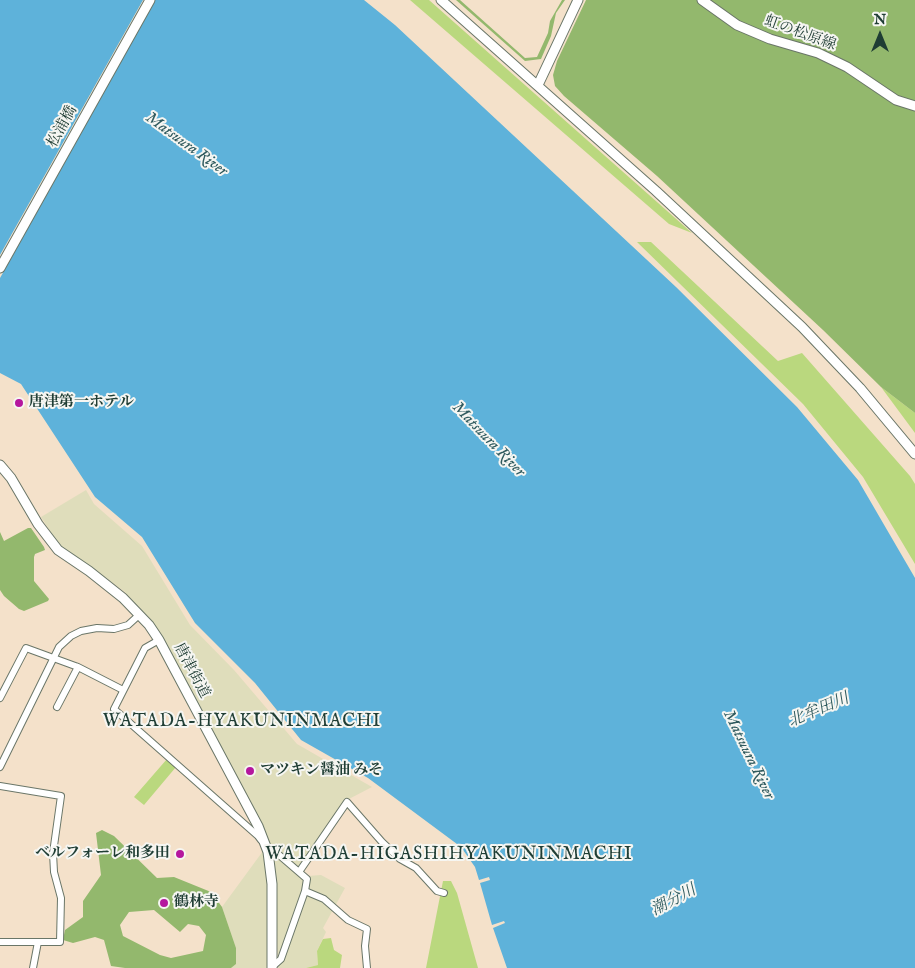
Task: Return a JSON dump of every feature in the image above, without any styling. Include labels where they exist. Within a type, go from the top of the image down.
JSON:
[{"type":"street","name":"松浦橋","points":[[0,268],[150,0]]},
{"type":"street","points":[[442,0],[662,197],[802,327],[860,388],[915,454]]},
{"type":"street","points":[[538,85],[578,0]]},
{"type":"street","name":"虹の松原線","points":[[702,0],[737,25],[770,39],[818,53],[847,68],[896,100],[915,106]]},
{"type":"street","name":"唐津街道","points":[[0,465],[11,478],[38,524],[58,550],[123,598],[149,625],[159,640],[258,826],[268,852],[272,884],[272,967]]},
{"type":"street","points":[[0,767],[59,647],[81,631],[97,628],[114,629],[128,625],[139,615]]},
{"type":"street","points":[[159,640],[145,648],[114,709],[258,836],[268,852],[278,854],[307,879],[305,891],[281,959],[272,967]]},
{"type":"street","points":[[1,695],[26,648],[78,667],[123,690]]},
{"type":"street","points":[[57,707],[78,667]]},
{"type":"street","points":[[0,786],[61,796],[53,853],[54,872],[61,898],[60,942],[0,942]]},
{"type":"street","points":[[299,872],[347,802],[396,856],[416,868],[437,891],[444,893]]},
{"type":"street","points":[[305,891],[324,899],[348,920],[367,929],[365,946],[367,968]]},
{"type":"street","points":[[33,968],[38,942]]},
{"type":"shaded area","points":[[86,490],[94,504],[142,546],[190,625],[234,670],[297,744],[372,787],[347,800],[299,870],[308,876],[321,875],[345,888],[323,928],[326,932],[317,951],[318,965],[306,968],[278,968],[276,884],[272,849],[260,820],[162,637],[125,592],[90,566],[61,548],[41,517]]},
{"type":"shaded area","points":[[263,851],[268,884],[267,968],[231,968],[236,964],[236,948],[222,907]]},
{"type":"green space","points":[[410,0],[429,0],[692,233],[669,224]]},
{"type":"green space","points":[[456,0],[460,0],[525,58],[537,57],[548,33],[550,21],[562,0],[565,0],[556,13],[551,36],[541,59],[525,61]]},
{"type":"green space","points":[[586,0],[915,0],[915,413],[881,387],[823,330],[657,176],[564,96],[555,86],[553,75],[557,61]]},
{"type":"green space","points":[[637,242],[651,242],[778,361],[802,353],[910,476],[915,484],[915,564],[863,477],[803,404]]},
{"type":"green space","points":[[881,387],[915,413],[915,433]]},
{"type":"green space","points":[[31,528],[45,550],[35,554],[34,581],[49,599],[24,611],[4,596],[0,590],[0,532],[4,541]]},
{"type":"green space","points":[[167,759],[176,767],[144,805],[134,797]]},
{"type":"green space","name":"鶴林寺","points":[[102,830],[114,836],[157,878],[174,877],[211,892],[222,907],[236,948],[236,964],[231,968],[125,968],[111,966],[104,940],[95,937],[73,943],[63,940],[65,930],[83,917],[83,901],[101,875],[96,833]],"holes":[[[154,910],[180,932],[188,924],[199,926],[206,935],[203,951],[171,958],[160,955],[123,936],[120,925],[129,912]]]},
{"type":"green space","points":[[443,881],[451,881],[457,893],[478,968],[426,968]]},
{"type":"green space","points":[[331,938],[334,950],[342,955],[340,968],[306,968],[318,965],[317,951],[323,939]]},
{"type":"water","points":[[0,0],[364,0],[395,25],[676,287],[797,407],[858,480],[915,578],[915,968],[507,968],[493,928],[505,923],[504,921],[492,925],[480,883],[490,880],[489,877],[479,880],[475,867],[461,847],[368,778],[301,740],[255,683],[195,623],[142,537],[95,497],[21,384],[0,373]]},
{"type":"pier","points":[[143,0],[155,0],[0,278],[0,255]]},
{"type":"place","name":"唐津第一ホテル","points":[[19,403]]},
{"type":"place","name":"マツキン醤油 みそ","points":[[250,771]]},
{"type":"place","name":"ベルフォーレ和多田","points":[[180,854]]},
{"type":"place","name":"鶴林寺","points":[[164,903]]},
{"type":"district","name":"WATADA-HYAKUNINMACHI","points":[[242,722]]},
{"type":"district","name":"WATADA-HIGASHIHYAKUNINMACHI","points":[[449,855]]},
{"type":"water label","name":"Matsuura River","points":[[186,145]]},
{"type":"water label","name":"Matsuura River","points":[[488,440]]},
{"type":"water label","name":"北牟田川","points":[[819,711]]},
{"type":"water label","name":"Matsuura River","points":[[748,755]]},
{"type":"water label","name":"潮分川","points":[[674,901]]}]
